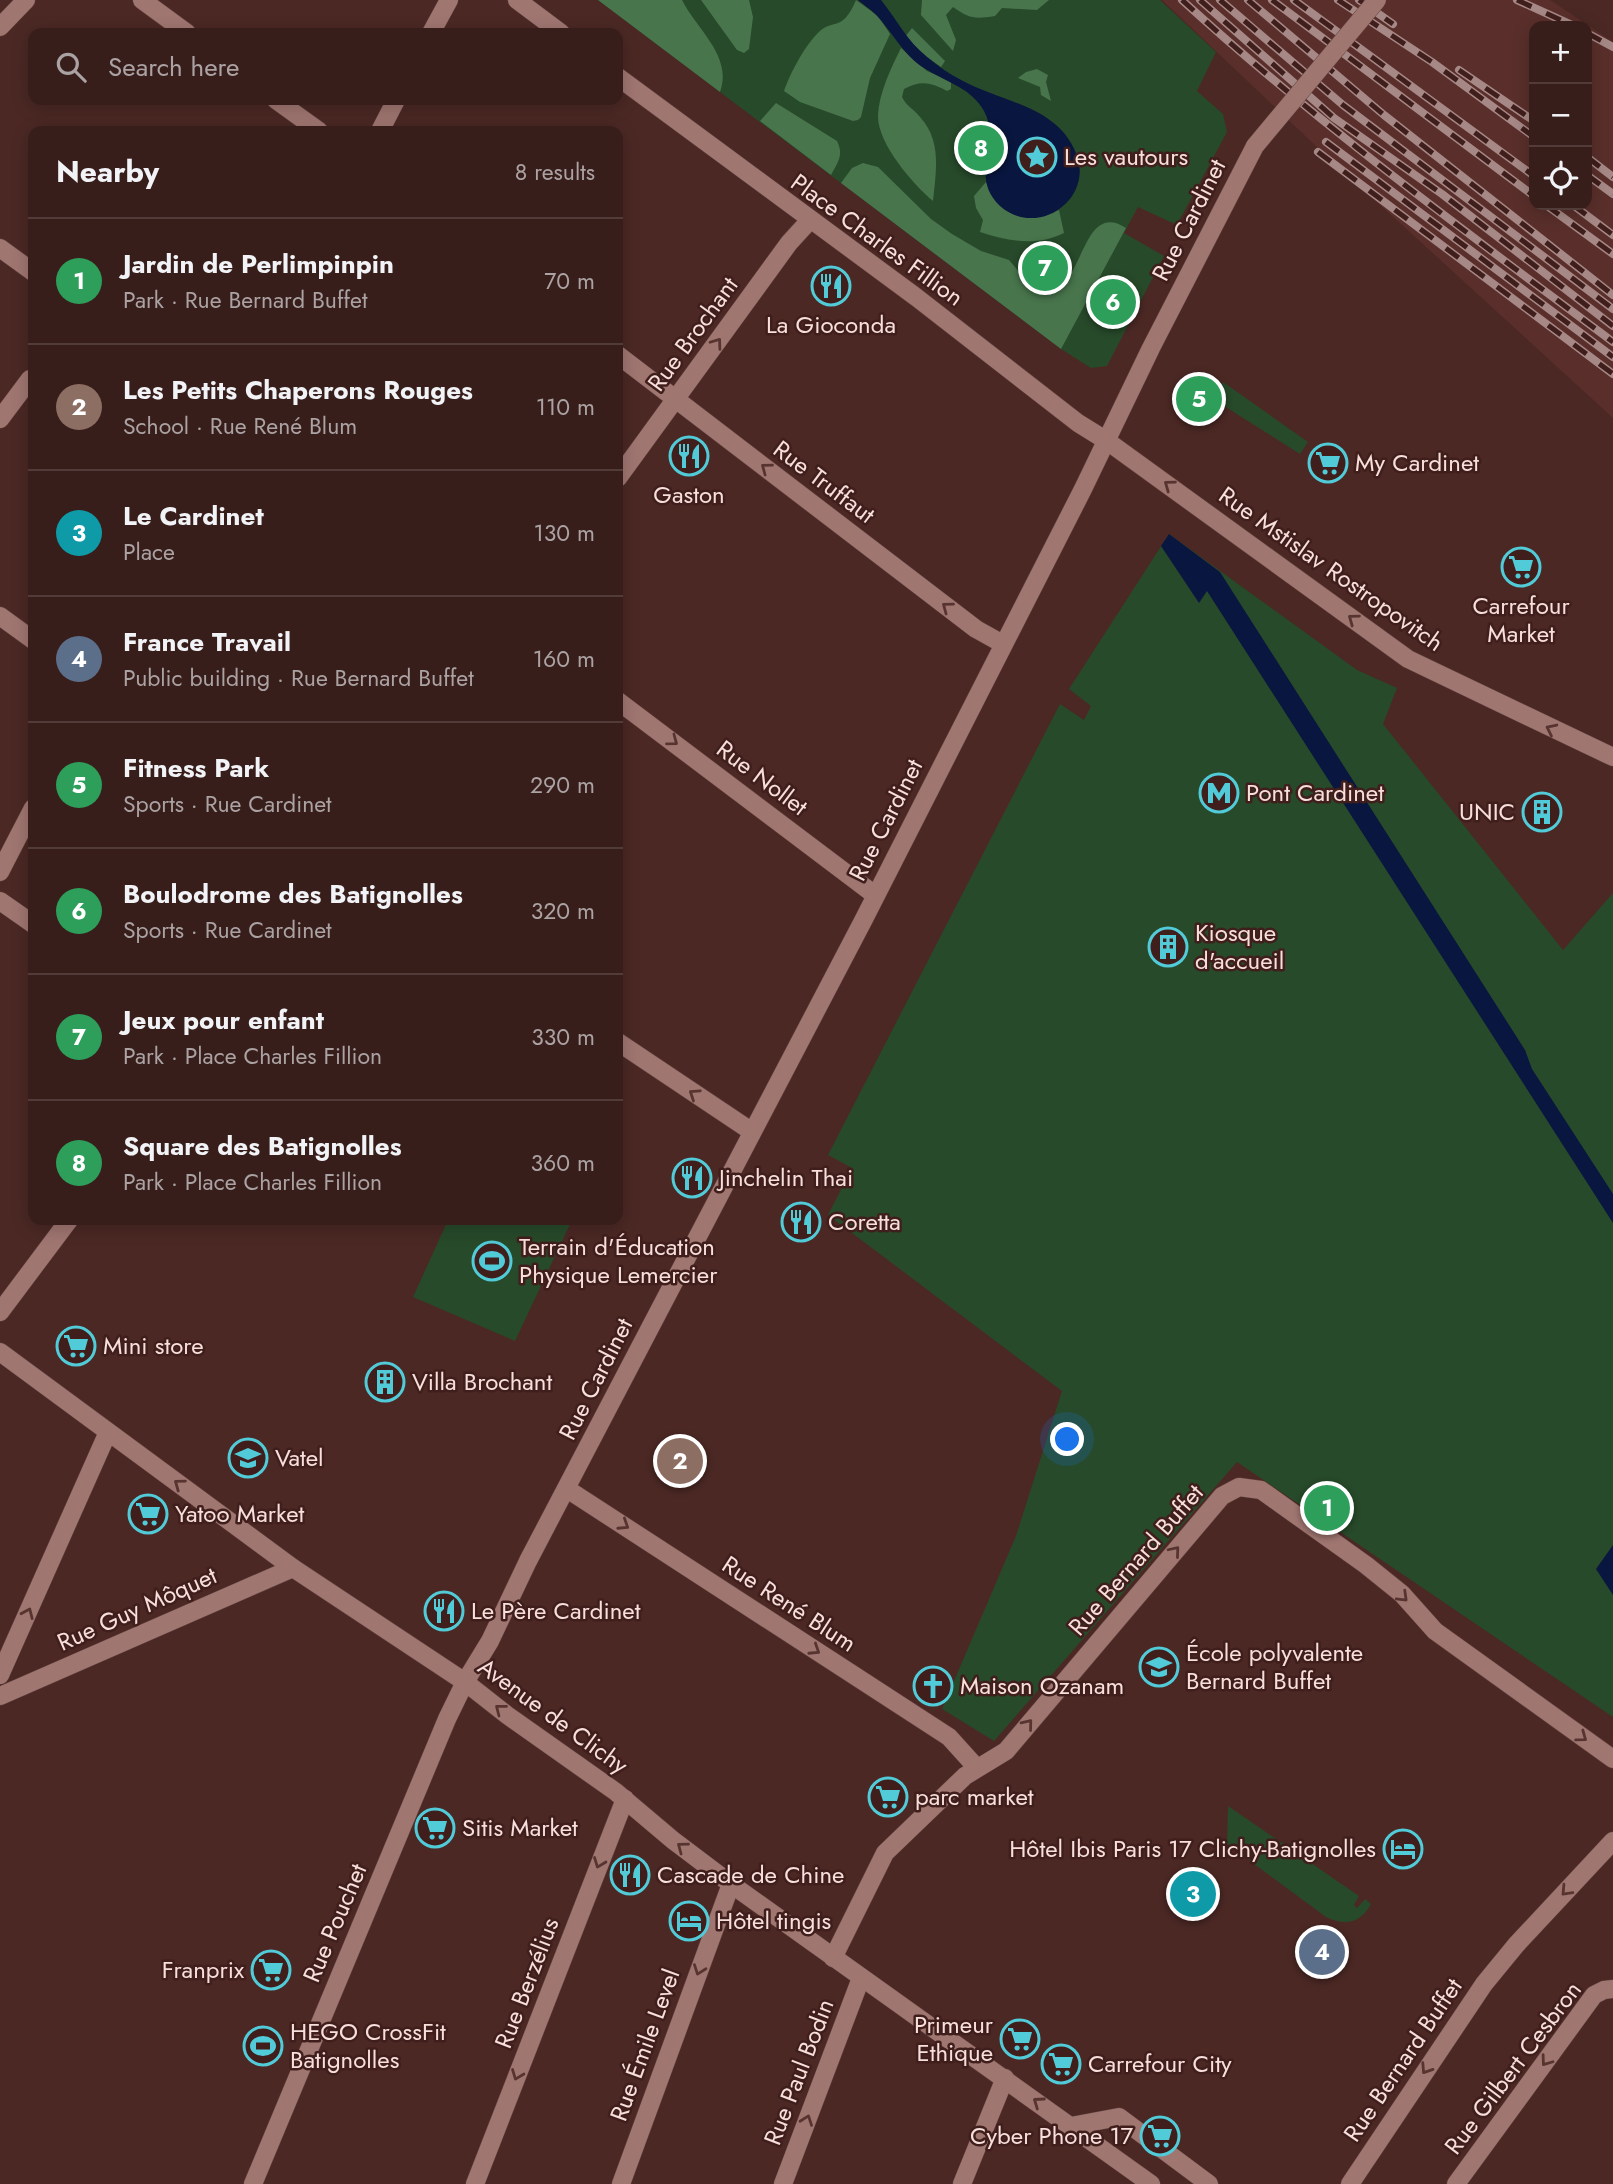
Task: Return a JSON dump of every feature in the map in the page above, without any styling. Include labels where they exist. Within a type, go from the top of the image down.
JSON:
[{"type":"street","points":[[0,27],[26,0]]},
{"type":"street","points":[[142,0],[180,28]]},
{"type":"street","points":[[434,28],[449,0]]},
{"type":"street","points":[[517,0],[554,28]]},
{"type":"street","name":"Rue Cardinet","points":[[465,1682],[490,1641],[528,1561],[875,895],[1255,146],[1377,0]]},
{"type":"street","name":"Place Charles Fillion","points":[[623,81],[916,297],[1078,423],[1107,441]]},
{"type":"street","points":[[283,105],[312,126]]},
{"type":"street","points":[[383,126],[393,105]]},
{"type":"street","name":"Rue Brochant","points":[[623,471],[789,243],[810,220]]},
{"type":"street","points":[[0,248],[28,268]]},
{"type":"street","name":"Rue Truffaut","points":[[623,359],[976,629],[1003,644]]},
{"type":"street","points":[[0,419],[28,382]]},
{"type":"street","name":"Rue Mstislav Rostropovitch","points":[[1107,441],[1408,659],[1613,757]]},
{"type":"street","points":[[0,616],[28,636]]},
{"type":"street","name":"Rue Nollet","points":[[623,705],[875,895]]},
{"type":"street","points":[[0,872],[28,818]]},
{"type":"street","points":[[0,901],[28,921]]},
{"type":"street","points":[[623,1045],[751,1131]]},
{"type":"street","points":[[0,1312],[65,1225]]},
{"type":"street","name":"Avenue de Clichy","points":[[0,1352],[293,1568],[465,1682],[625,1799],[674,1841],[731,1884],[1151,2184]]},
{"type":"street","points":[[0,1675],[108,1432]]},
{"type":"street","name":"Rue Bernard Buffet","points":[[833,1958],[885,1853],[965,1776],[1006,1751],[1222,1496],[1239,1486],[1261,1490],[1366,1565],[1402,1594],[1436,1631],[1613,1759]]},
{"type":"street","name":"Rue René Blum","points":[[567,1489],[949,1737],[977,1768]]},
{"type":"street","name":"Rue Guy Môquet","points":[[0,1696],[293,1568]]},
{"type":"street","name":"Rue Pouchet","points":[[253,2184],[436,1744],[465,1682]]},
{"type":"street","name":"Rue Berzélius","points":[[475,2184],[625,1799]]},
{"type":"street","name":"Rue Bernard Buffet","points":[[1350,2184],[1484,1984],[1516,1945],[1613,1841]]},
{"type":"street","name":"Rue Émile Level","points":[[621,2184],[731,1884]]},
{"type":"street","name":"Rue Paul Bodin","points":[[783,2184],[861,1978]]},
{"type":"street","name":"Rue Gilbert Cesbron","points":[[1456,2184],[1594,1995],[1613,1989]]},
{"type":"street","points":[[962,2184],[1005,2078]]},
{"type":"street","points":[[1072,2126],[1119,2117],[1209,2184]]},
{"type":"shaded area","points":[[1162,0],[1550,0],[1582,21],[1529,21],[1529,210],[1592,210],[1592,28],[1613,42],[1613,418],[1318,148]]},
{"type":"green space","points":[[598,0],[1160,0],[1216,52],[1197,91],[1223,114],[1227,132],[1177,225],[1138,207],[1124,233],[1164,256],[1107,366],[1091,368],[1061,349]]},
{"type":"green space","points":[[598,0],[682,0],[718,55],[723,79],[720,92]]},
{"type":"green space","points":[[701,0],[749,0],[753,17],[749,49],[744,53],[737,50]]},
{"type":"green space","points":[[856,0],[878,16],[890,34],[870,78],[861,117],[853,121],[800,102],[784,91],[812,39],[822,29],[846,17]]},
{"type":"green space","points":[[922,0],[1049,0],[1037,10],[1002,8],[995,16],[982,18],[968,16],[953,7],[946,15],[956,40],[953,51],[921,15]]},
{"type":"green space","points":[[912,28],[945,61],[941,67],[905,37]]},
{"type":"green space","points":[[901,48],[927,71],[951,81],[951,89],[947,91],[931,84],[920,83],[904,89],[902,97],[927,126],[935,146],[933,201],[898,162],[879,126],[881,98]]},
{"type":"green space","points":[[1037,69],[1048,75],[1046,82],[1051,101],[1041,95],[1040,87],[1018,78]]},
{"type":"green space","points":[[776,103],[837,141],[840,154],[831,175],[760,121]]},
{"type":"green space","points":[[863,163],[878,167],[931,219],[952,234],[981,251],[1009,260],[1032,287],[1049,289],[1059,286],[1074,267],[1094,231],[1102,224],[1113,222],[1126,228],[1061,349],[841,183],[852,168]]},
{"type":"green space","points":[[986,182],[998,203],[1015,214],[1035,216],[1059,210],[1064,233],[1043,240],[1022,241],[980,232],[983,220],[976,208],[974,196]]},
{"type":"green space","points":[[1223,382],[1308,442],[1300,454],[1213,399]]},
{"type":"green space","points":[[1169,534],[1357,670],[1397,688],[1383,724],[1563,950],[1613,893],[1613,1717],[1237,1462],[994,1741],[942,1709],[1016,1536],[1062,1391],[828,1215],[852,1168],[828,1155],[1060,704],[1084,720],[1091,706],[1069,689]]},
{"type":"green space","name":"Terrain d'Éducation Physique Lemercier","points":[[446,1225],[570,1225],[515,1341],[413,1297]]},
{"type":"green space","points":[[1228,1806],[1359,1896],[1354,1905],[1357,1908],[1365,1899],[1371,1904],[1367,1911],[1357,1919],[1346,1922],[1326,1917],[1227,1844]]},
{"type":"water","points":[[858,0],[881,0],[914,44],[949,73],[978,88],[1027,107],[1056,125],[1076,153],[1080,170],[1070,199],[1045,216],[1030,218],[1015,215],[1000,206],[991,195],[987,183],[989,123],[979,103],[960,87],[921,66],[901,47],[876,15]]},
{"type":"water","points":[[1169,534],[1220,572],[1525,1050],[1532,1069],[1613,1194],[1613,1223],[1207,591],[1199,603],[1161,546]]},
{"type":"water","points":[[1613,1545],[1613,1595],[1596,1569]]},
{"type":"railway","points":[[1182,0],[1339,134],[1613,342]]},
{"type":"railway","points":[[1200,0],[1334,118],[1442,194],[1613,326]]},
{"type":"railway","points":[[1220,0],[1343,105],[1613,309]]},
{"type":"railway","points":[[1248,0],[1384,115],[1613,295]]},
{"type":"railway","points":[[1272,0],[1529,192]]},
{"type":"railway","points":[[1294,0],[1529,172]]},
{"type":"railway","points":[[1338,0],[1432,62],[1529,133]]},
{"type":"railway","points":[[1359,0],[1393,24]]},
{"type":"railway","points":[[1517,0],[1563,21]]},
{"type":"railway","points":[[1592,36],[1613,47]]},
{"type":"railway","points":[[1459,70],[1529,118]]},
{"type":"railway","points":[[1326,142],[1613,357]]},
{"type":"railway","points":[[1318,152],[1613,374]]},
{"type":"railway","points":[[1592,161],[1613,177]]},
{"type":"railway","points":[[1592,179],[1613,194]]},
{"type":"railway","points":[[1553,210],[1613,254]]},
{"type":"railway","points":[[1580,210],[1613,235]]},
{"type":"place","name":"Square des Batignolles","points":[[981,148]]},
{"type":"place","name":"Les vautours","points":[[1037,157]]},
{"type":"place","name":"Jeux pour enfant","points":[[1045,268]]},
{"type":"place","name":"La Gioconda","points":[[831,286]]},
{"type":"place","name":"Boulodrome des Batignolles","points":[[1113,302]]},
{"type":"place","name":"Fitness Park","points":[[1199,399]]},
{"type":"place","name":"Gaston","points":[[689,456]]},
{"type":"place","name":"My Cardinet","points":[[1328,463]]},
{"type":"place","name":"Carrefour Market","points":[[1521,567]]},
{"type":"place","name":"Pont Cardinet","points":[[1219,793]]},
{"type":"place","name":"UNIC","points":[[1542,812]]},
{"type":"place","name":"Kiosque d'accueil","points":[[1168,947]]},
{"type":"place","name":"Jinchelin Thai","points":[[692,1178]]},
{"type":"place","name":"Coretta","points":[[801,1222]]},
{"type":"place","name":"Terrain d'Éducation Physique Lemercier","points":[[492,1261]]},
{"type":"place","name":"Mini store","points":[[76,1346]]},
{"type":"place","name":"Villa Brochant","points":[[385,1382]]},
{"type":"place","name":"Vatel","points":[[248,1458]]},
{"type":"place","name":"Les Petits Chaperons Rouges","points":[[680,1461]]},
{"type":"place","name":"Jardin de Perlimpinpin","points":[[1327,1508]]},
{"type":"place","name":"Yatoo Market","points":[[148,1514]]},
{"type":"place","name":"Le Père Cardinet","points":[[444,1611]]},
{"type":"place","name":"École polyvalente Bernard Buffet","points":[[1159,1667]]},
{"type":"place","name":"Maison Ozanam","points":[[933,1686]]},
{"type":"place","name":"parc market","points":[[888,1797]]},
{"type":"place","name":"Sitis Market","points":[[435,1828]]},
{"type":"place","name":"Hôtel Ibis Paris 17 Clichy-Batignolles","points":[[1403,1849]]},
{"type":"place","name":"Cascade de Chine","points":[[630,1875]]},
{"type":"place","name":"Le Cardinet","points":[[1193,1894]]},
{"type":"place","name":"Hôtel tingis","points":[[689,1921]]},
{"type":"place","name":"France Travail","points":[[1322,1952]]},
{"type":"place","name":"Franprix","points":[[271,1970]]},
{"type":"place","name":"Primeur Ethique","points":[[1020,2039]]},
{"type":"place","name":"HEGO CrossFit Batignolles","points":[[263,2046]]},
{"type":"place","name":"Carrefour City","points":[[1061,2064]]},
{"type":"place","name":"Cyber Phone 17","points":[[1160,2136]]}]
